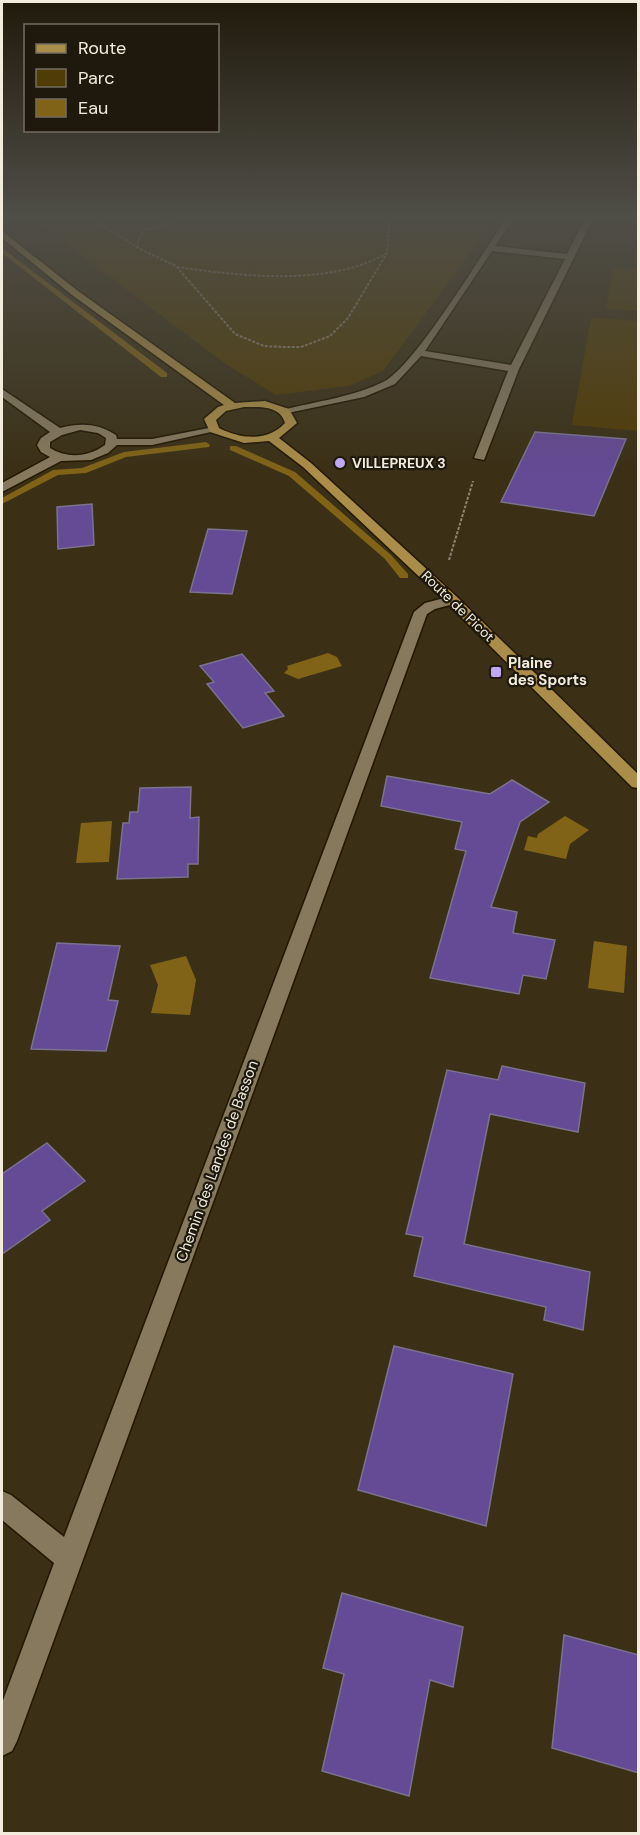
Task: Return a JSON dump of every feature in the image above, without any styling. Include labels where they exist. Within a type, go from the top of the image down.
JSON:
[{"type":"main road","points":[[86,301],[232,406]]},
{"type":"main road","points":[[269,405],[287,412],[291,423],[288,429],[270,437],[232,438],[214,430],[210,419],[222,409],[232,406],[269,405]]},
{"type":"main road","name":"Route de Picot","points":[[270,437],[307,465],[452,600],[639,783]]},
{"type":"street","points":[[287,412],[360,395],[391,382],[419,353],[454,301]]},
{"type":"street","points":[[480,458],[514,369],[549,301]]},
{"type":"street","points":[[419,353],[514,369]]},
{"type":"street","points":[[2,392],[58,432]]},
{"type":"street","points":[[92,428],[108,433],[113,442],[99,454],[79,458],[50,454],[43,445],[45,440],[58,432],[92,428]]},
{"type":"street","points":[[113,442],[152,442],[214,430]]},
{"type":"street","points":[[2,488],[59,457]]},
{"type":"street","name":"Chemin des Landes de Basson","points":[[2,1741],[421,612],[430,606],[452,600]]},
{"type":"street","points":[[2,1504],[69,1558]]},
{"type":"path","points":[[206,301],[235,334],[264,346],[301,347],[330,336],[348,318],[359,301]]},
{"type":"path","points":[[447,565],[480,458]]},
{"type":"green space","points":[[142,301],[435,301],[383,371],[349,386],[276,395],[227,365]]},
{"type":"green space","points":[[607,301],[638,301],[638,311],[606,309]]},
{"type":"green space","points":[[591,318],[638,321],[638,431],[572,425]]},
{"type":"water","points":[[328,653],[337,657],[342,666],[298,679],[284,673],[288,669],[287,666]]},
{"type":"water","points":[[565,816],[589,830],[570,844],[566,859],[524,850],[528,836],[537,838],[538,834]]},
{"type":"water","points":[[112,821],[109,862],[76,863],[81,823]]},
{"type":"water","points":[[594,941],[627,946],[624,993],[588,988]]},
{"type":"water","points":[[186,956],[196,980],[190,1015],[151,1013],[158,985],[150,965]]},
{"type":"building","points":[[535,432],[626,439],[594,516],[501,502]]},
{"type":"building","points":[[92,504],[94,545],[58,549],[57,507]]},
{"type":"building","points":[[208,529],[247,531],[232,594],[190,592]]},
{"type":"building","points":[[242,654],[274,691],[265,693],[284,716],[243,728],[207,684],[214,682],[200,666]]},
{"type":"building","points":[[387,776],[490,794],[512,780],[549,802],[520,822],[491,907],[517,912],[513,933],[555,940],[546,979],[523,975],[519,994],[430,978],[466,851],[455,849],[462,822],[381,806]]},
{"type":"building","points":[[191,787],[190,818],[199,817],[198,864],[188,864],[188,877],[117,879],[123,823],[129,823],[130,812],[138,812],[140,788]]},
{"type":"building","points":[[57,943],[120,946],[108,1000],[118,1001],[106,1051],[31,1049]]},
{"type":"building","points":[[502,1066],[585,1083],[578,1132],[490,1114],[464,1244],[590,1272],[583,1330],[544,1320],[546,1307],[414,1276],[423,1237],[406,1234],[447,1070],[498,1080]]},
{"type":"building","points":[[47,1143],[85,1181],[42,1211],[50,1220],[2,1254],[2,1174]]},
{"type":"building","points":[[394,1346],[513,1374],[486,1526],[358,1490]]},
{"type":"building","points":[[342,1593],[463,1627],[453,1687],[430,1680],[409,1796],[322,1771],[344,1674],[323,1668]]},
{"type":"building","points":[[564,1635],[639,1655],[639,1773],[552,1748]]},
{"type":"waterway","points":[[68,301],[164,375]]},
{"type":"waterway","points":[[2,501],[56,472],[83,471],[124,455],[206,445]]},
{"type":"waterway","points":[[233,448],[292,474],[388,557],[404,576]]},
{"type":"place","name":"VILLEPREUX 3","points":[[340,463]]},
{"type":"place","name":"Plaine des Sports","points":[[496,672]]}]
